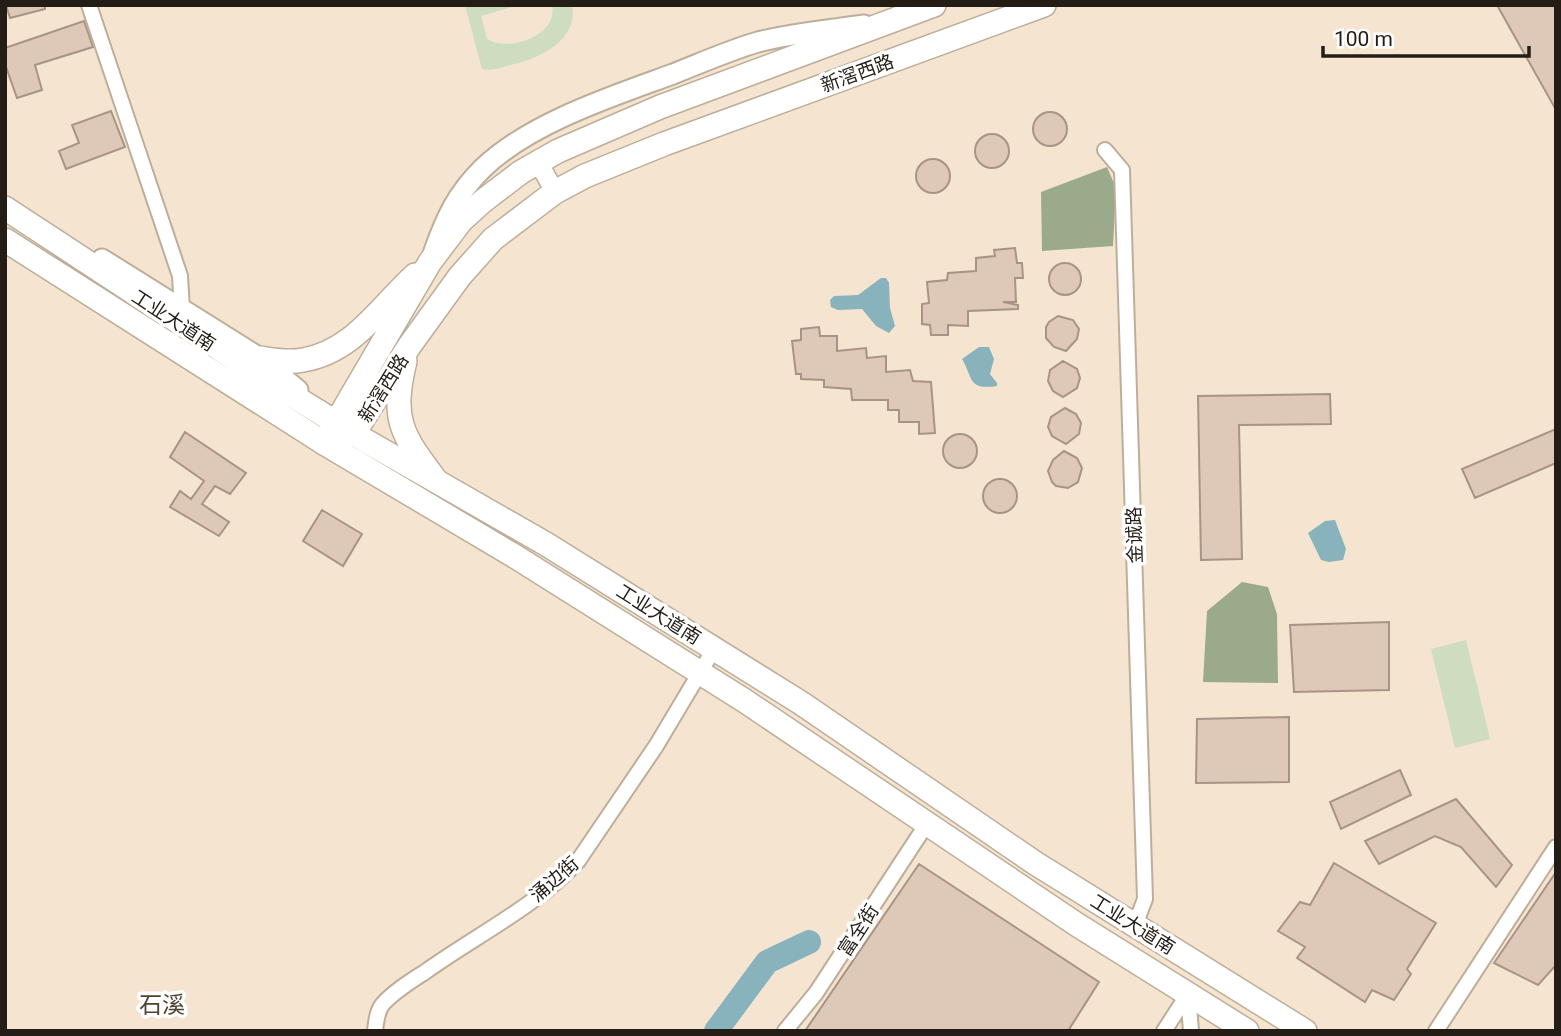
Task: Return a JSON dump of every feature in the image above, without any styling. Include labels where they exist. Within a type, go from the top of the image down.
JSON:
[{"type":"main road","name":"新滘西路","points":[[345,427],[430,262],[461,221],[483,201],[538,162],[660,107],[934,5]]},
{"type":"main road","name":"新滘西路","points":[[324,443],[345,427],[460,276],[493,239],[555,192],[585,176],[664,144],[1044,5]]},
{"type":"main road","points":[[260,358],[303,360],[356,336],[389,299],[430,262],[446,216],[462,191],[484,167],[531,134],[593,104],[757,43],[788,35],[889,21]]},
{"type":"main road","points":[[5,208],[82,247],[260,358],[345,427]]},
{"type":"main road","name":"工业大道南","points":[[5,208],[222,351],[345,427],[546,544],[801,703],[975,824],[1305,1031]]},
{"type":"main road","points":[[5,240],[324,443],[516,557],[699,672],[926,825],[1247,1031]]},
{"type":"main road","points":[[410,345],[400,389],[400,421],[410,446],[435,479]]},
{"type":"main road","points":[[1188,994],[1203,968]]},
{"type":"street","points":[[89,5],[180,276],[182,309]]},
{"type":"street","name":"金诚路","points":[[1105,150],[1122,170],[1145,899],[1135,925]]},
{"type":"street","points":[[538,162],[555,192]]},
{"type":"street","name":"涌边街","points":[[375,1031],[380,1010],[393,995],[544,891],[578,861],[656,746],[714,649]]},
{"type":"street","name":"富全街","points":[[785,1031],[816,993],[926,825]]},
{"type":"street","points":[[1436,1031],[1556,847]]},
{"type":"street","points":[[1164,1031],[1188,994]]},
{"type":"street","points":[[1188,994],[1191,1031]]},
{"type":"green space","points":[[465,5],[519,5],[481,16],[487,39],[496,43],[519,42],[540,33],[552,16],[552,5],[572,5],[572,18],[563,38],[544,53],[521,62],[486,70],[482,69]]},
{"type":"green space","points":[[1107,167],[1116,188],[1113,246],[1042,251],[1041,192]]},
{"type":"green space","points":[[1242,582],[1268,587],[1277,614],[1278,683],[1203,682],[1207,611]]},
{"type":"green space","points":[[1466,640],[1490,739],[1455,748],[1431,649]]},
{"type":"water","points":[[881,278],[886,278],[889,283],[890,308],[895,326],[889,333],[876,326],[862,309],[838,310],[831,307],[830,300],[834,296],[858,295]]},
{"type":"water","points":[[979,347],[989,347],[994,359],[990,374],[997,386],[976,385],[962,359]]},
{"type":"water","points":[[1335,520],[1346,549],[1343,560],[1329,562],[1321,560],[1308,533],[1325,521]]},
{"type":"building","points":[[6,5],[45,5],[45,9],[10,18]]},
{"type":"building","points":[[1497,5],[1556,5],[1556,110]]},
{"type":"building","points":[[84,21],[93,47],[35,65],[42,90],[17,98],[5,64],[5,48]]},
{"type":"building","points":[[111,111],[125,147],[66,169],[59,151],[79,143],[72,125]]},
{"type":"building","points":[[1050,112],[1062,117],[1067,129],[1062,141],[1050,146],[1038,141],[1033,129],[1038,117]]},
{"type":"building","points":[[992,134],[1004,139],[1009,151],[1004,163],[992,168],[980,163],[975,151],[980,139]]},
{"type":"building","points":[[933,159],[945,164],[950,176],[945,188],[933,193],[921,188],[916,176],[921,164]]},
{"type":"building","points":[[1015,248],[1017,263],[1022,263],[1023,278],[1015,278],[1016,302],[1003,302],[1018,305],[1018,309],[968,311],[968,326],[948,325],[948,335],[931,335],[930,325],[922,324],[922,304],[929,303],[927,282],[947,280],[948,273],[976,271],[976,258],[995,256],[994,250]]},
{"type":"building","points":[[1065,263],[1076,268],[1081,279],[1076,290],[1065,295],[1054,290],[1049,279],[1054,268]]},
{"type":"building","points":[[1058,316],[1073,320],[1079,329],[1077,339],[1066,351],[1054,347],[1046,338],[1046,327]]},
{"type":"building","points":[[819,327],[820,336],[837,336],[837,351],[866,348],[867,358],[886,356],[886,372],[910,370],[913,381],[931,382],[935,433],[919,434],[919,422],[899,422],[899,410],[888,410],[888,400],[852,400],[851,389],[824,387],[824,380],[801,379],[801,374],[796,374],[792,341],[801,340],[801,329]]},
{"type":"building","points":[[1063,361],[1077,369],[1080,378],[1077,388],[1063,397],[1053,391],[1048,381],[1050,370]]},
{"type":"building","points":[[1330,394],[1331,424],[1239,425],[1242,559],[1201,560],[1198,396]]},
{"type":"building","points":[[1065,408],[1076,414],[1081,423],[1079,434],[1066,444],[1052,436],[1048,427],[1051,417]]},
{"type":"building","points":[[1556,429],[1556,463],[1475,498],[1462,469]]},
{"type":"building","points":[[185,432],[246,473],[230,494],[215,486],[202,504],[229,522],[219,536],[170,507],[180,491],[191,499],[204,481],[170,457]]},
{"type":"building","points":[[960,434],[972,439],[977,451],[972,463],[960,468],[948,463],[943,451],[948,439]]},
{"type":"building","points":[[1064,451],[1077,458],[1082,468],[1078,482],[1068,488],[1056,486],[1048,471],[1053,460]]},
{"type":"building","points":[[1000,479],[1012,484],[1017,496],[1012,508],[1000,513],[988,508],[983,496],[988,484]]},
{"type":"building","points":[[322,510],[362,534],[343,566],[303,541]]},
{"type":"building","points":[[1389,622],[1389,690],[1294,692],[1290,625]]},
{"type":"building","points":[[1289,717],[1289,782],[1196,783],[1197,719]]},
{"type":"building","points":[[1400,770],[1411,795],[1341,829],[1330,802]]},
{"type":"building","points":[[1456,799],[1512,865],[1496,887],[1461,847],[1435,836],[1379,864],[1365,841]]},
{"type":"building","points":[[1334,863],[1436,923],[1407,969],[1411,974],[1394,1000],[1372,990],[1365,1002],[1297,958],[1305,947],[1278,931],[1300,902],[1310,905]]},
{"type":"building","points":[[919,864],[1099,982],[1068,1031],[805,1031]]},
{"type":"building","points":[[1556,872],[1556,965],[1538,985],[1494,963]]},
{"type":"waterway","points":[[716,1031],[767,962],[809,942]]},
{"type":"district","name":"石溪","points":[[162,1005]]}]
